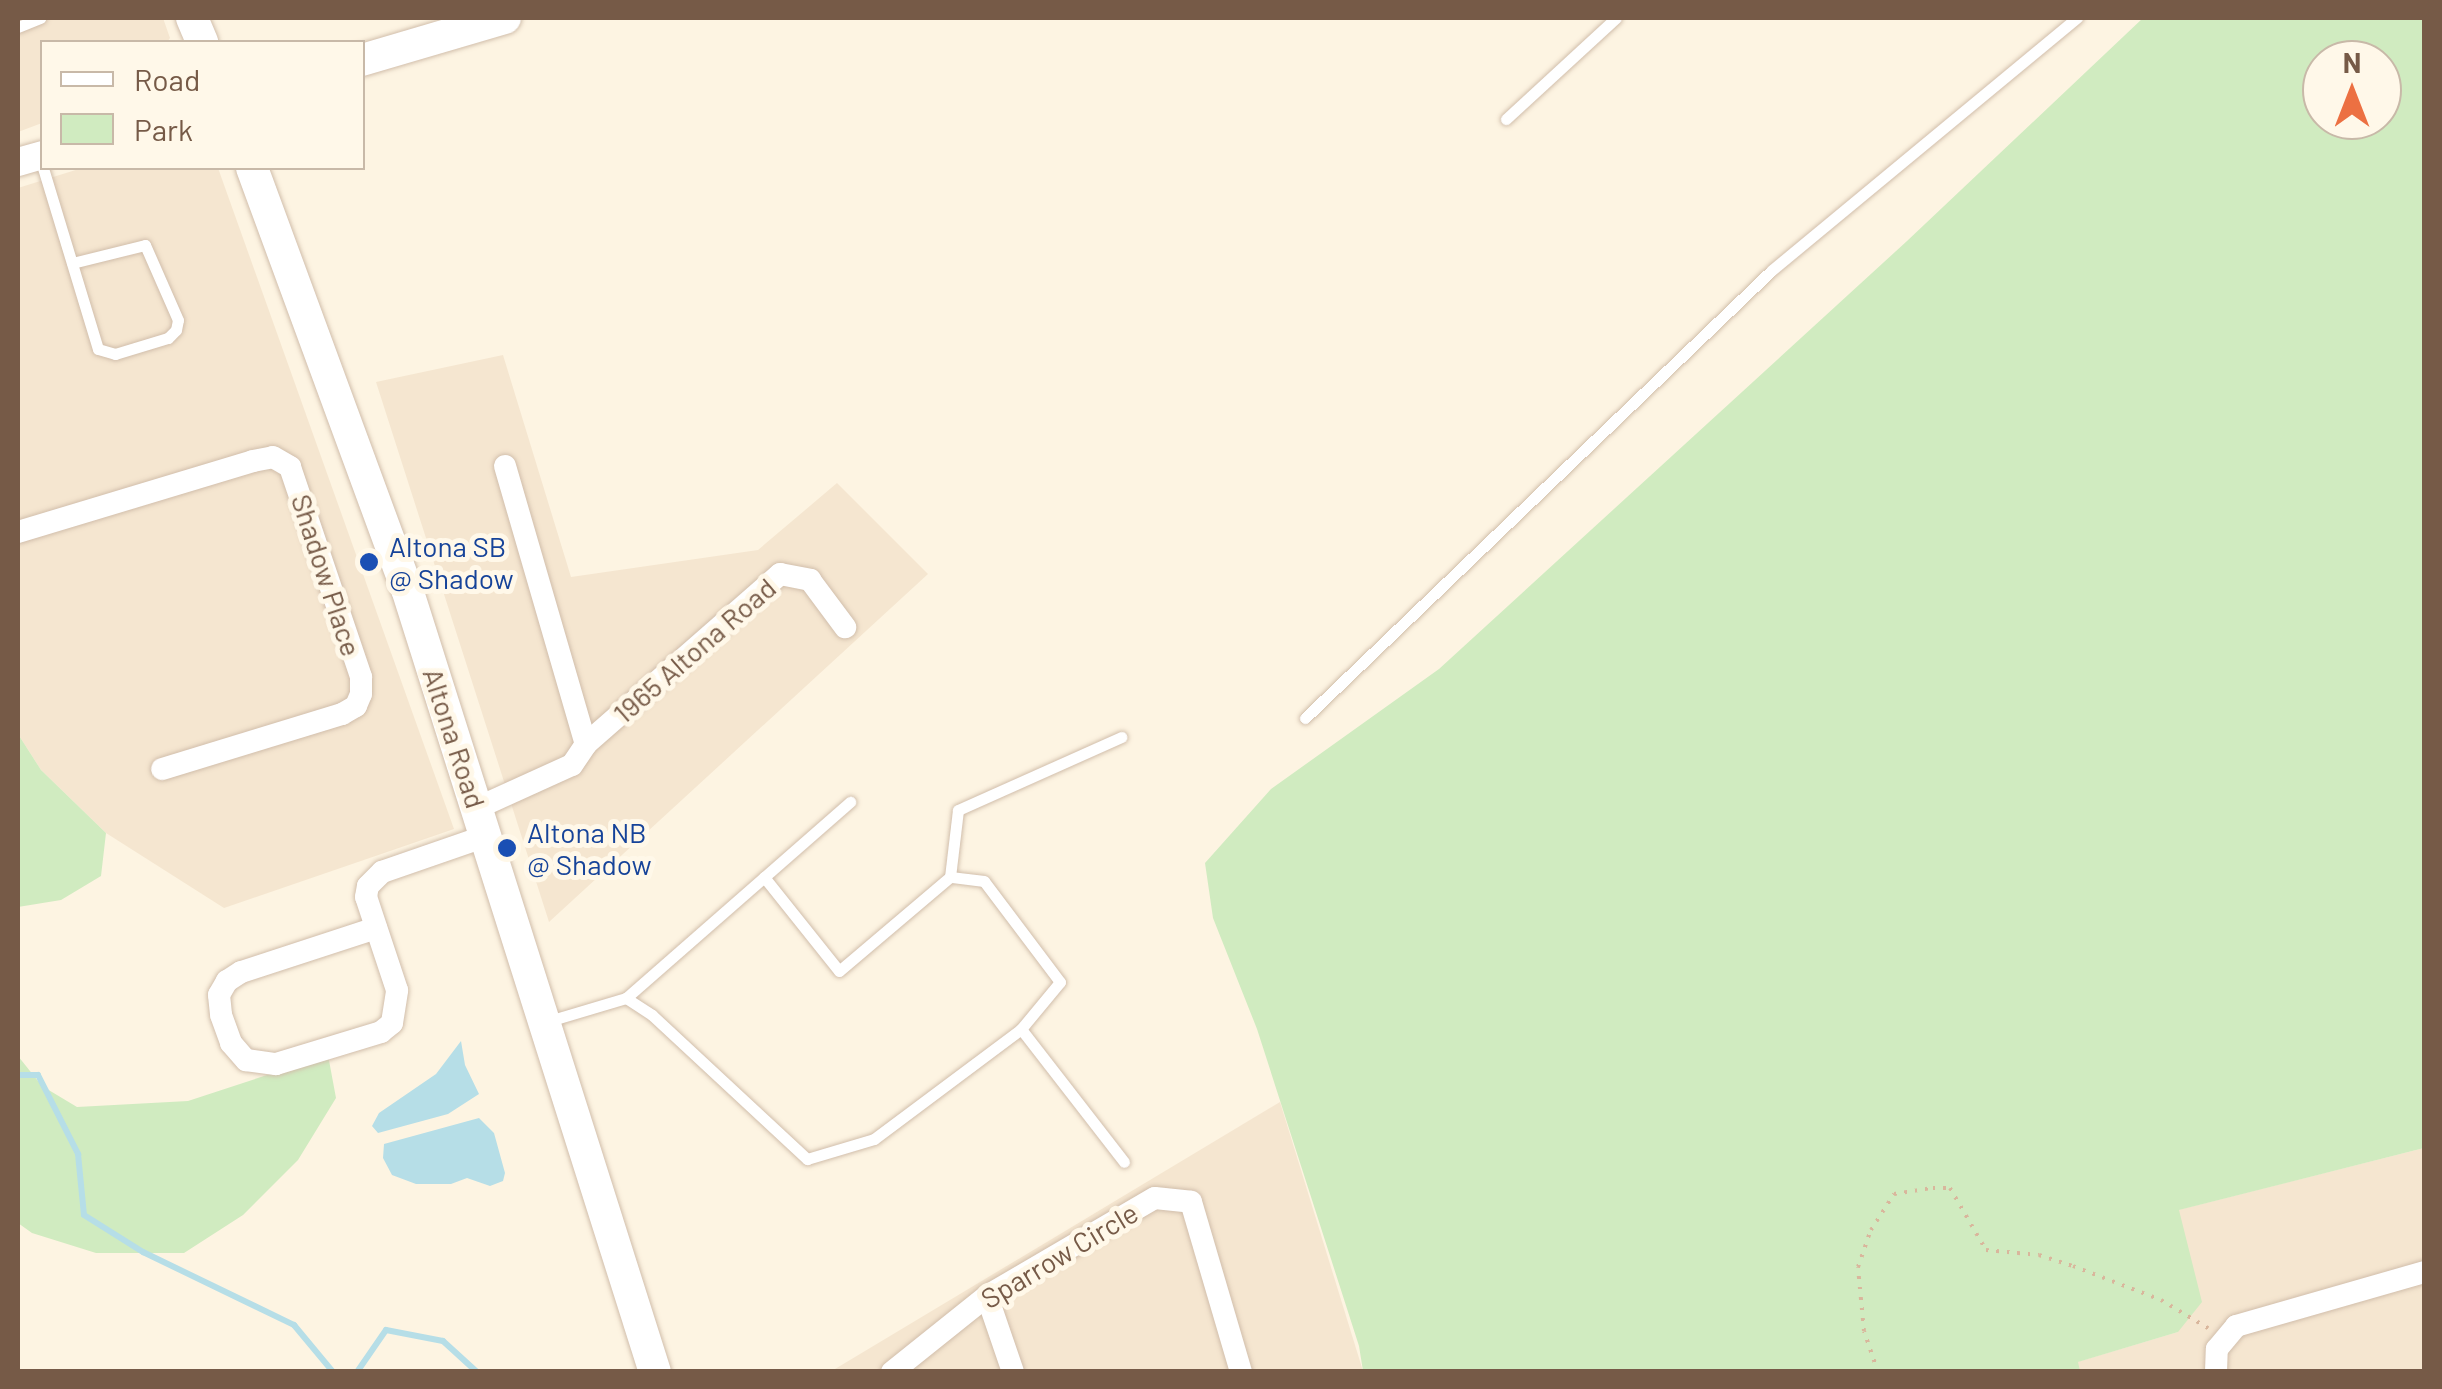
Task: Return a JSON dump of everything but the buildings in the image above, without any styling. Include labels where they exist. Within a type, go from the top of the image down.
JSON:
[{"type":"main road","points":[[365,59],[506,18]]},
{"type":"main road","name":"Altona Road","points":[[253,170],[408,589],[656,1372]]},
{"type":"street","name":"Shadow Place","points":[[18,532],[253,461],[273,457],[290,466],[360,677],[361,694],[356,706],[342,714],[162,770]]},
{"type":"street","name":"1965 Altona Road","points":[[505,466],[586,744]]},
{"type":"street","name":"1965 Altona Road","points":[[376,928],[241,972],[227,981],[220,996],[221,1015],[232,1042],[246,1060],[276,1064],[380,1032],[392,1023],[396,990],[376,928],[366,897],[373,878],[481,822],[572,765],[586,744],[780,574],[810,580],[845,627]]},
{"type":"street","name":"Sparrow Circle","points":[[892,1372],[986,1296],[1155,1198],[1191,1202],[1241,1372]]},
{"type":"street","points":[[2216,1372],[2215,1357],[2222,1338],[2236,1326],[2424,1272]]},
{"type":"street","points":[[986,1296],[1013,1372]]},
{"type":"lane","points":[[18,27],[40,18]]},
{"type":"lane","points":[[1506,119],[1616,18]]},
{"type":"lane","points":[[1305,718],[1772,270],[2077,18]]},
{"type":"lane","points":[[37,162],[98,349],[115,354],[168,338],[176,330],[178,320],[146,245],[72,263]]},
{"type":"lane","points":[[764,877],[839,971],[950,877],[958,810],[1122,737]]},
{"type":"lane","points":[[545,1022],[626,998],[850,802]]},
{"type":"lane","points":[[626,998],[652,1016],[807,1160],[874,1140],[1021,1029],[1060,982],[984,881],[950,877]]},
{"type":"lane","points":[[1021,1029],[1124,1162]]},
{"type":"path","points":[[1878,1372],[1864,1330],[1858,1266],[1871,1230],[1894,1194],[1933,1188],[1950,1188],[1986,1250],[2039,1255],[2073,1266],[2161,1300],[2222,1338]]},
{"type":"shaded area","points":[[18,18],[163,18],[168,40],[40,40],[40,124],[18,132]]},
{"type":"shaded area","points":[[76,170],[219,170],[454,829],[224,908],[106,833],[41,770],[18,734],[18,188]]},
{"type":"shaded area","points":[[503,355],[571,577],[758,550],[837,483],[928,574],[549,922],[376,382]]},
{"type":"shaded area","points":[[1280,1102],[1363,1371],[830,1372]]},
{"type":"shaded area","points":[[2424,1148],[2424,1371],[2080,1372],[2077,1362],[2178,1332],[2178,1210]]},
{"type":"green space","points":[[2143,18],[2424,18],[2424,1148],[2179,1210],[2202,1302],[2178,1332],[2078,1362],[2080,1371],[1363,1371],[1359,1346],[1257,1029],[1213,918],[1205,863],[1271,789],[1439,669],[1907,241]]},
{"type":"green space","points":[[18,734],[41,770],[106,833],[101,876],[61,900],[18,907]]},
{"type":"green space","points":[[328,1055],[336,1098],[298,1160],[243,1215],[184,1253],[96,1253],[32,1233],[18,1223],[18,1056],[42,1086],[77,1107],[188,1101]]},
{"type":"water","points":[[461,1041],[465,1065],[479,1094],[448,1114],[378,1133],[372,1126],[379,1113],[436,1074]]},
{"type":"water","points":[[479,1118],[494,1133],[505,1173],[503,1181],[490,1186],[467,1178],[451,1184],[416,1184],[392,1175],[383,1158],[384,1144]]},
{"type":"waterway","points":[[18,1075],[38,1075],[78,1154],[84,1215],[143,1252],[294,1325],[333,1372]]},
{"type":"waterway","points":[[357,1372],[386,1330],[443,1341],[477,1372]]},
{"type":"place","name":"Altona SB @ Shadow","points":[[369,562]]},
{"type":"place","name":"Altona NB @ Shadow","points":[[507,848]]}]
